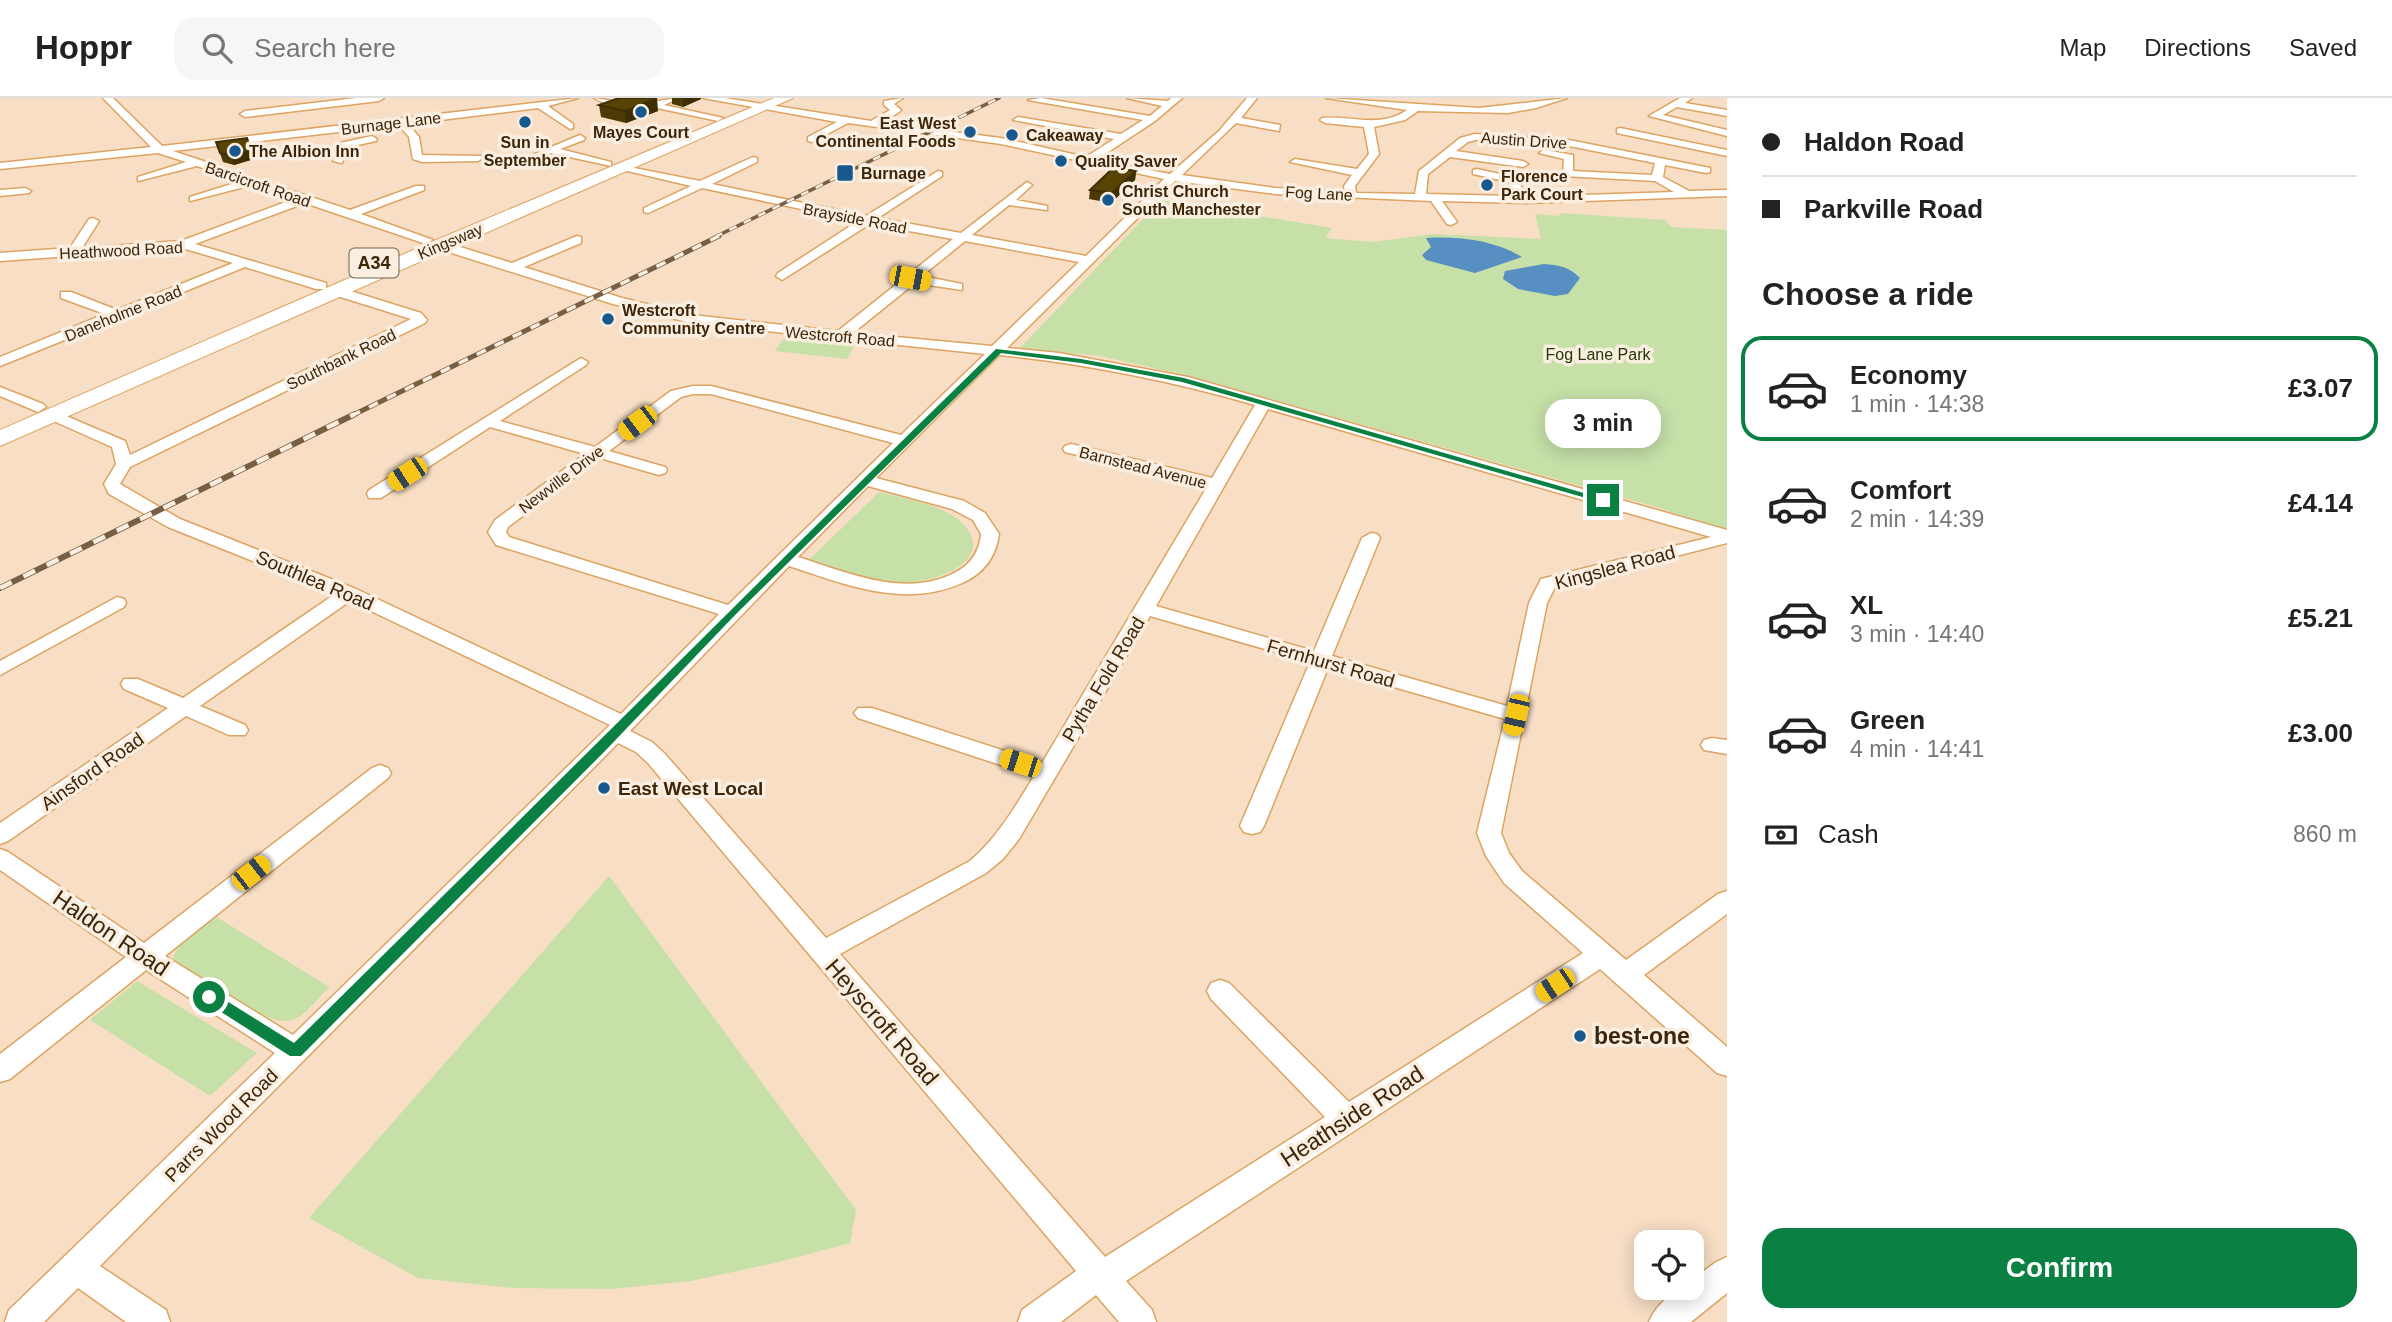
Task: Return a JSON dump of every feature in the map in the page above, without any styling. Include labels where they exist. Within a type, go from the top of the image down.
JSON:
[{"type":"highway","name":"Kingsway","points":[[615,165],[718,118],[763,102],[787,102]]},
{"type":"highway","name":"Kingsway","points":[[0,439],[46,412],[763,102]]},
{"type":"highway","points":[[689,131],[763,102]]},
{"type":"highway","name":"Kingsway","points":[[0,423],[46,412]]},
{"type":"street","name":"Barcicroft Road","points":[[108,98],[160,150],[302,200],[434,242]]},
{"type":"street","points":[[245,114],[339,113],[379,98]]},
{"type":"street","name":"Burnage Lane","points":[[0,166],[299,140],[339,113],[401,122],[540,105],[573,98]]},
{"type":"street","points":[[599,98],[612,104],[634,100],[659,104]]},
{"type":"street","points":[[674,98],[654,106],[718,118]]},
{"type":"street","points":[[678,111],[707,98],[763,102]]},
{"type":"street","points":[[874,124],[895,111],[895,108],[887,103],[898,98]]},
{"type":"street","points":[[1035,98],[1033,100],[1152,119]]},
{"type":"street","points":[[1132,98],[1174,101]]},
{"type":"street","name":"Parrs Wood Road","points":[[21,1322],[621,728],[732,612],[904,441],[999,351],[1172,178],[1236,120],[1252,98]]},
{"type":"street","points":[[1331,98],[1417,107],[1491,109],[1534,108],[1562,98]]},
{"type":"street","points":[[1687,98],[1655,115],[1658,119],[1727,133]]},
{"type":"street","points":[[1478,100],[1491,109]]},
{"type":"street","points":[[1087,161],[1125,138],[1174,101]]},
{"type":"street","name":"Fog Lane","points":[[787,102],[832,112],[828,117]]},
{"type":"street","name":"Fog Lane","points":[[787,102],[828,117],[1002,141],[1172,178],[1268,190],[1351,196],[1520,200],[1727,193]]},
{"type":"street","points":[[1676,104],[1727,113]]},
{"type":"street","points":[[540,105],[570,126]]},
{"type":"street","points":[[1325,120],[1369,125],[1402,118],[1417,107]]},
{"type":"street","points":[[500,110],[545,119]]},
{"type":"street","points":[[1029,113],[1015,122],[1125,138]]},
{"type":"street","points":[[812,139],[847,120]]},
{"type":"street","points":[[1236,120],[1272,124],[1276,129]]},
{"type":"street","points":[[401,122],[408,134],[414,137],[417,157],[478,158]]},
{"type":"street","points":[[1351,196],[1349,186],[1373,159],[1375,150],[1368,135],[1369,125]]},
{"type":"street","points":[[1620,131],[1727,153]]},
{"type":"street","points":[[397,135],[420,132]]},
{"type":"street","points":[[338,161],[344,145],[385,137]]},
{"type":"street","name":"Austin Drive","points":[[1420,198],[1423,173],[1464,140],[1490,137],[1569,143],[1706,170]]},
{"type":"street","points":[[518,163],[580,138]]},
{"type":"street","name":"Brayside Road","points":[[550,150],[866,220],[1089,260]]},
{"type":"street","points":[[1528,151],[1569,157],[1567,174],[1657,178],[1689,194]]},
{"type":"street","points":[[1447,153],[1522,164]]},
{"type":"street","points":[[648,210],[753,160]]},
{"type":"street","points":[[1657,178],[1661,161]]},
{"type":"street","points":[[1295,162],[1360,173]]},
{"type":"street","points":[[142,178],[195,163]]},
{"type":"street","points":[[1478,173],[1514,180],[1520,200]]},
{"type":"street","points":[[782,276],[938,174]]},
{"type":"street","points":[[194,199],[249,182]]},
{"type":"street","points":[[841,336],[1027,185]]},
{"type":"street","points":[[348,215],[420,188]]},
{"type":"street","points":[[0,193],[25,191]]},
{"type":"street","points":[[1434,198],[1451,222]]},
{"type":"street","points":[[183,243],[302,200]]},
{"type":"street","points":[[1006,201],[1043,208]]},
{"type":"street","points":[[74,251],[93,221]]},
{"type":"street","points":[[514,267],[577,240]]},
{"type":"street","name":"Westcroft Road","points":[[434,242],[618,301],[712,322],[999,351],[1184,380],[1727,537]]},
{"type":"street","name":"Heathwood Road","points":[[0,257],[183,243],[329,288]]},
{"type":"street","name":"Daneholme Road","points":[[0,362],[246,262]]},
{"type":"street","points":[[910,278],[957,287]]},
{"type":"street","name":"Southbank Road","points":[[124,464],[420,320],[416,316],[329,288]]},
{"type":"street","points":[[66,295],[119,315]]},
{"type":"street","points":[[375,494],[581,362]]},
{"type":"street","name":"Newville Drive","points":[[732,612],[502,541],[497,532],[501,524],[676,394],[693,390],[711,390],[904,441]]},
{"type":"street","points":[[0,391],[119,444]]},
{"type":"street","name":"Pytha Fold Road","points":[[822,953],[978,867],[995,853],[1011,833],[1146,609],[1215,484],[1265,402]]},
{"type":"street","points":[[488,422],[660,470]]},
{"type":"street","name":"Southbank Road","points":[[119,444],[181,437]]},
{"type":"street","name":"Southlea Road","points":[[119,444],[124,464],[112,484],[115,490],[174,523],[349,593],[621,728]]},
{"type":"street","name":"Barnstead Avenue","points":[[1071,449],[1215,484]]},
{"type":"street","points":[[786,559],[882,586],[913,590],[957,580],[979,564],[989,549],[990,534],[979,517],[958,505],[866,480]]},
{"type":"street","name":"Kingslea Road","points":[[1727,537],[1548,583],[1538,603],[1489,833],[1498,856],[1513,877],[1727,1064]]},
{"type":"street","points":[[1252,827],[1371,538]]},
{"type":"street","name":"Ainsford Road","points":[[0,835],[349,593]]},
{"type":"street","points":[[0,669],[117,603]]},
{"type":"street","name":"Fernhurst Road","points":[[1146,609],[1516,715]]},
{"type":"street","points":[[131,684],[237,730]]},
{"type":"street","points":[[865,713],[1046,772]]},
{"type":"street","name":"Heyscroft Road","points":[[621,728],[656,758],[1140,1322]]},
{"type":"street","points":[[0,1070],[380,774]]},
{"type":"street","name":"Haldon Road","points":[[0,858],[144,956],[295,1051]]},
{"type":"street","points":[[1625,975],[1727,901]]},
{"type":"street","name":"Heathside Road","points":[[1034,1322],[1101,1275],[1601,955]]},
{"type":"street","points":[[1220,991],[1346,1119]]},
{"type":"street","points":[[76,1268],[154,1322]]},
{"type":"street","points":[[1683,1317],[1727,1273]]},
{"type":"green space","name":"Fog Lane Park","points":[[1161,200],[1332,228],[1325,238],[1373,242],[1433,234],[1541,239],[1535,214],[1560,216],[1560,213],[1666,220],[1671,227],[1727,230],[1727,532],[1660,508],[1185,375],[1100,356],[1020,348]]},
{"type":"green space","points":[[785,337],[855,344],[847,359],[775,351]]},
{"type":"green space","points":[[879,492],[936,507],[956,518],[972,538],[973,550],[967,560],[944,574],[903,583],[867,578],[809,560]]},
{"type":"green space","points":[[609,876],[856,1210],[850,1243],[691,1281],[612,1289],[513,1288],[418,1278],[309,1218]]},
{"type":"green space","points":[[215,916],[329,987],[299,1016],[287,1021],[276,1020],[246,1007],[172,960],[177,949]]},
{"type":"green space","points":[[137,981],[257,1053],[210,1096],[90,1020]]},
{"type":"water","points":[[1426,238],[1476,240],[1522,257],[1475,273],[1426,260],[1422,255],[1431,247]]},
{"type":"water","points":[[1544,264],[1564,267],[1580,278],[1568,294],[1555,296],[1518,289],[1503,279],[1505,271]]},
{"type":"building","points":[[619,98],[657,98],[625,111],[599,105]]},
{"type":"building","points":[[247,138],[251,150],[231,156],[220,153],[216,142]]},
{"type":"building","points":[[1114,167],[1136,171],[1112,193],[1090,190]]},
{"type":"railway","points":[[715,237],[999,98]]},
{"type":"railway","points":[[351,416],[719,236]]},
{"type":"railway","points":[[0,588],[355,414]]},
{"type":"place","name":"Mayes Court","points":[[641,112]]},
{"type":"place","name":"Sun in September","points":[[525,122]]},
{"type":"place","name":"East West Continental Foods","points":[[970,132]]},
{"type":"place","name":"Cakeaway","points":[[1012,135]]},
{"type":"place","name":"The Albion Inn","points":[[235,151]]},
{"type":"place","name":"Quality Saver","points":[[1061,161]]},
{"type":"place","name":"Burnage","points":[[845,173]]},
{"type":"place","name":"Florence Park Court","points":[[1487,185]]},
{"type":"place","name":"Christ Church South Manchester","points":[[1108,200]]},
{"type":"place","name":"Westcroft Community Centre","points":[[608,319]]},
{"type":"place","name":"East West Local","points":[[604,788]]},
{"type":"place","name":"best-one","points":[[1580,1036]]},
{"type":"route","points":[[209,997],[295,1051],[600,749],[732,612],[999,351],[1081,361],[1184,380],[1603,500]]}]
